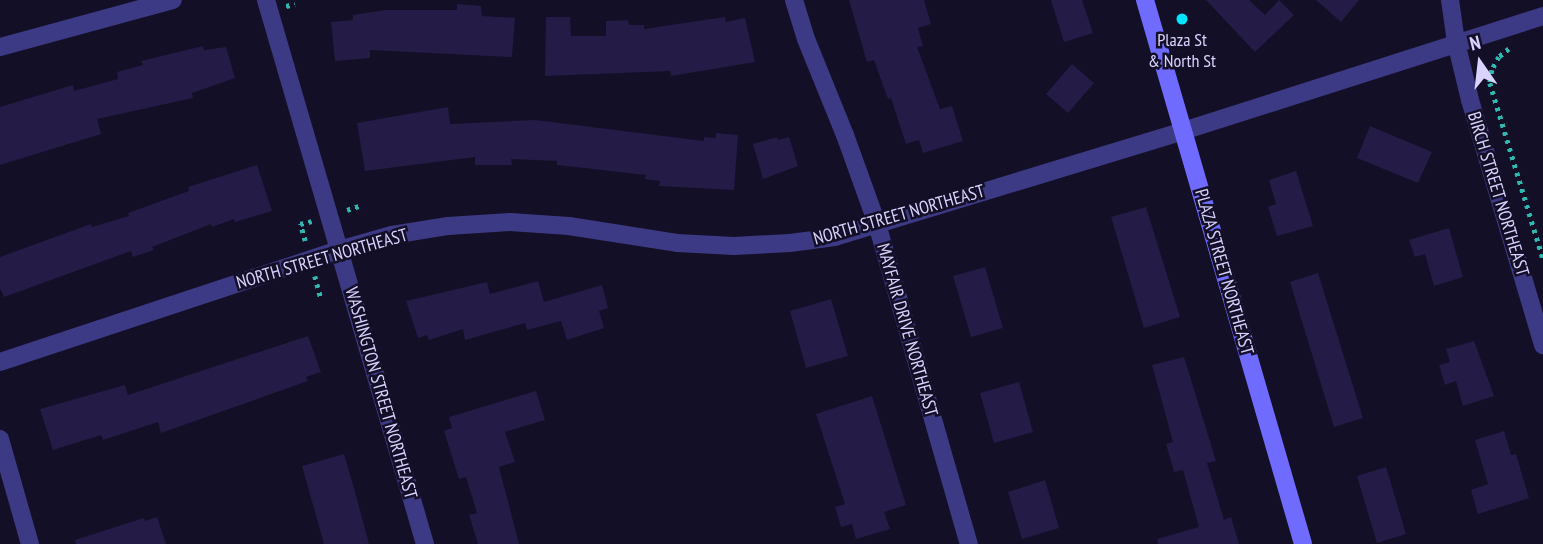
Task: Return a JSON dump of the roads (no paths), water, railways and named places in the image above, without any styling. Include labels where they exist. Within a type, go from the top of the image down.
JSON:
[{"type":"main road","name":"PLAZA STREET NORTHEAST","points":[[1145,0],[1303,544]]},
{"type":"street","points":[[0,47],[173,0]]},
{"type":"street","name":"WASHINGTON STREET NORTHEAST","points":[[267,0],[425,544]]},
{"type":"street","name":"MAYFAIR DRIVE NORTHEAST","points":[[794,0],[806,39],[877,224],[969,544]]},
{"type":"street","name":"BIRCH STREET NORTHEAST","points":[[1450,0],[1456,42],[1543,345]]},
{"type":"street","name":"NORTH STREET NORTHEAST","points":[[0,362],[339,250],[392,235],[437,228],[510,222],[569,226],[677,243],[734,246],[835,237],[1183,131],[1543,16]]},
{"type":"street","points":[[0,439],[30,544]]},
{"type":"place","name":"Plaza St & North St","points":[[1182,19]]}]
